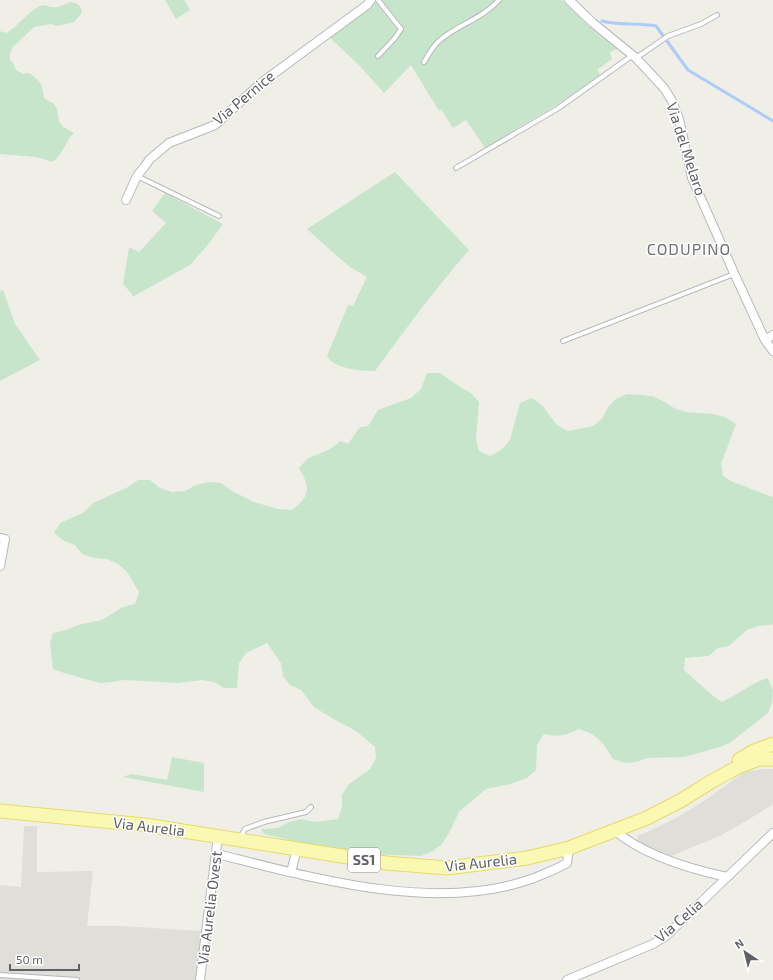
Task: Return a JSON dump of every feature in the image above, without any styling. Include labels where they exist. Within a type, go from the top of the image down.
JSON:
[{"type":"main road","name":"Via Aurelia","points":[[714,780],[741,758],[754,751],[773,744]]},
{"type":"main road","name":"Via Aurelia","points":[[0,811],[145,825],[386,863],[447,868],[527,858],[569,848],[647,818],[680,801],[738,767],[759,759],[773,758]]},
{"type":"street","name":"Via Pernice","points":[[126,200],[137,176],[150,159],[170,143],[215,125],[261,83],[367,5],[371,0]]},
{"type":"street","name":"Via del Melaro","points":[[569,0],[593,24],[635,57],[664,88],[672,101],[679,119],[692,178],[734,274],[765,340],[773,351]]},
{"type":"street","points":[[765,340],[773,335]]},
{"type":"street","points":[[0,538],[5,539],[0,566]]},
{"type":"street","points":[[614,830],[625,840],[671,861],[699,871],[727,876]]},
{"type":"street","name":"Via Celia","points":[[567,980],[652,944],[666,936],[773,833]]},
{"type":"street","name":"Via Aurelia Ovest","points":[[200,980],[217,854],[218,836]]},
{"type":"street","name":"Via Aurelia","points":[[217,854],[343,883],[391,890],[438,893],[484,891],[524,882],[557,869],[567,863],[569,848]]},
{"type":"street","points":[[291,872],[297,849]]},
{"type":"lane","points":[[378,0],[401,29],[395,38],[378,56]]},
{"type":"lane","points":[[424,62],[431,49],[440,41],[487,12],[499,0]]},
{"type":"lane","points":[[456,168],[557,109],[668,36],[701,24],[717,15]]},
{"type":"lane","points":[[137,176],[219,216]]},
{"type":"lane","points":[[563,341],[734,274]]},
{"type":"lane","points":[[238,840],[245,829],[264,822],[306,812],[311,806]]},
{"type":"lane","points":[[0,975],[77,980]]},
{"type":"shaded area","points":[[773,769],[773,804],[720,836],[671,856],[640,845],[637,840],[638,835],[676,818],[704,801],[744,772]]},
{"type":"shaded area","points":[[24,826],[37,826],[37,872],[93,871],[87,926],[121,926],[201,931],[196,980],[0,980],[0,885],[21,887]]},
{"type":"green space","points":[[165,0],[184,0],[190,10],[176,19]]},
{"type":"green space","points":[[382,0],[562,0],[596,33],[617,49],[610,52],[612,59],[597,70],[601,75],[555,106],[485,148],[466,120],[453,128],[441,109],[439,111],[411,65],[384,93],[359,65],[328,36],[376,2],[379,5],[383,2]]},
{"type":"green space","points":[[70,2],[79,5],[82,10],[82,13],[74,22],[57,26],[51,24],[34,27],[12,48],[10,60],[14,64],[16,70],[23,74],[29,73],[38,81],[42,86],[44,98],[54,104],[57,109],[59,122],[63,127],[74,133],[61,153],[53,162],[36,157],[0,154],[0,31],[6,33],[40,6],[44,5],[57,7]]},
{"type":"green space","points":[[395,172],[469,250],[432,295],[375,371],[349,368],[336,364],[327,356],[348,305],[353,306],[367,277],[350,267],[307,229]]},
{"type":"green space","points":[[165,193],[223,224],[207,246],[190,265],[132,297],[132,294],[123,284],[129,247],[139,252],[166,223],[152,211]]},
{"type":"green space","points":[[3,290],[15,324],[40,360],[0,381],[0,292]]},
{"type":"green space","points":[[427,373],[440,373],[471,393],[479,402],[476,440],[479,451],[490,456],[501,450],[510,440],[520,403],[532,398],[542,405],[557,425],[568,431],[593,426],[602,419],[608,407],[616,399],[627,394],[652,396],[685,412],[713,414],[725,417],[736,424],[721,464],[723,476],[733,482],[773,497],[773,624],[758,626],[747,630],[729,646],[718,648],[709,656],[685,658],[684,670],[722,702],[768,678],[773,690],[772,702],[768,713],[731,742],[720,747],[684,757],[647,758],[636,762],[625,763],[613,759],[599,740],[586,731],[579,729],[562,735],[544,734],[537,745],[536,770],[527,778],[510,784],[486,789],[459,812],[442,844],[433,851],[421,856],[368,854],[312,845],[264,834],[261,829],[278,828],[289,822],[302,819],[314,822],[338,819],[342,807],[342,795],[348,785],[370,769],[376,758],[375,747],[356,731],[314,707],[301,690],[290,685],[283,676],[281,663],[267,643],[246,653],[239,663],[237,688],[224,688],[214,682],[202,680],[178,683],[124,680],[100,683],[53,669],[50,644],[53,633],[78,625],[102,620],[123,607],[135,604],[139,592],[127,572],[118,564],[107,559],[95,558],[82,554],[75,545],[64,541],[54,533],[60,523],[83,513],[93,503],[128,487],[138,480],[150,480],[160,488],[172,492],[185,491],[196,485],[208,482],[221,483],[232,491],[254,502],[278,509],[292,510],[302,500],[307,491],[306,481],[299,468],[307,459],[330,449],[341,441],[348,444],[360,427],[368,426],[378,410],[411,398],[421,389]]},
{"type":"green space","points":[[172,757],[204,763],[204,792],[123,777],[131,774],[167,780]]},
{"type":"waterway","points":[[602,21],[656,26],[688,70],[773,121]]},
{"type":"district","name":"CODUPINO","points":[[689,249]]}]
